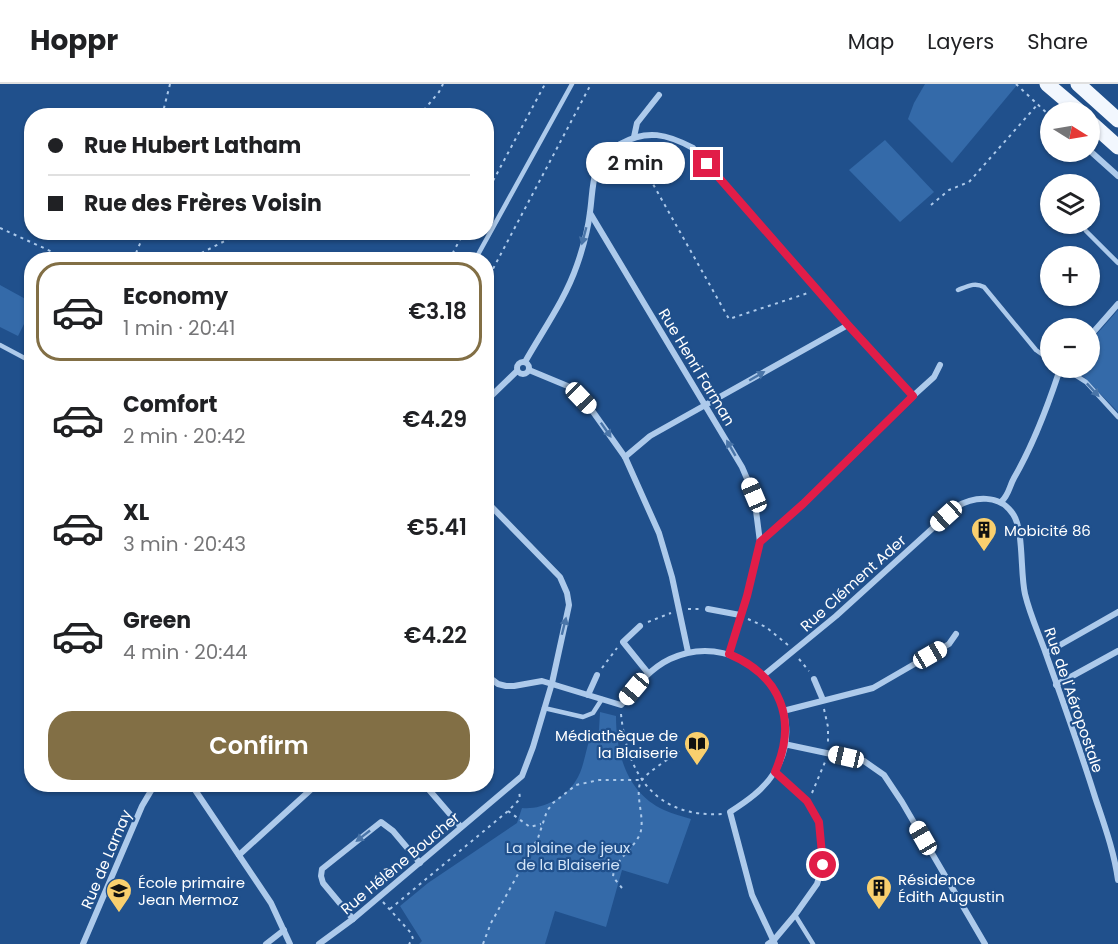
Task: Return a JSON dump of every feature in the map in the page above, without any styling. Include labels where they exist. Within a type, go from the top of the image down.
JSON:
[{"type":"main road","points":[[1047,84],[1068,102]]},
{"type":"main road","points":[[1078,84],[1118,120]]},
{"type":"main road","points":[[1100,131],[1118,147]]},
{"type":"street","points":[[634,137],[637,123],[659,95]]},
{"type":"street","points":[[494,394],[518,371],[519,363],[525,362],[557,311],[577,265],[590,213],[597,170],[615,147],[634,137],[651,134],[664,136],[693,148],[913,396]]},
{"type":"street","points":[[1100,160],[1118,176]]},
{"type":"street","name":"Rue Henri Farman","points":[[590,213],[742,467],[754,495],[760,542]]},
{"type":"street","points":[[1100,324],[1118,304]]},
{"type":"street","points":[[625,457],[650,435],[848,325]]},
{"type":"street","points":[[525,362],[530,367],[529,370]]},
{"type":"street","points":[[729,654],[760,542],[934,377],[940,365]]},
{"type":"street","points":[[518,371],[523,374],[529,370]]},
{"type":"street","points":[[529,370],[570,387],[591,409],[625,457],[659,533],[672,577],[688,652]]},
{"type":"street","points":[[1001,502],[1007,497],[1012,482],[1028,454],[1057,378]]},
{"type":"street","name":"Rue Clément Ader","points":[[764,675],[885,573],[957,507],[975,499],[1001,502]]},
{"type":"street","name":"Rue de l'Aéropostale","points":[[1001,502],[1013,513],[1019,526],[1020,559],[1025,594],[1079,746],[1111,846],[1118,880]]},
{"type":"street","points":[[494,509],[560,578],[567,593],[569,605],[552,683],[544,708]]},
{"type":"street","points":[[708,609],[740,615]]},
{"type":"street","points":[[1046,654],[1118,612]]},
{"type":"street","points":[[640,626],[623,642],[648,673]]},
{"type":"street","points":[[783,711],[873,688],[949,644],[956,634]]},
{"type":"street","points":[[494,681],[506,686],[542,681],[621,705],[648,673],[668,660],[688,652],[708,650],[729,654],[747,662],[764,675],[783,711],[784,744],[775,772],[752,798],[730,812],[752,895],[772,943],[817,884],[823,865],[819,822],[807,801],[775,772]]},
{"type":"street","points":[[1056,685],[1118,651]]},
{"type":"street","points":[[588,695],[597,675]]},
{"type":"street","points":[[814,679],[823,700]]},
{"type":"street","name":"Rue Hélène Boucher","points":[[319,944],[353,919],[522,776],[544,708]]},
{"type":"street","points":[[784,744],[864,761],[884,775],[985,944]]},
{"type":"street","name":"Rue de Larnay","points":[[83,944],[142,806],[150,792]]},
{"type":"street","points":[[196,792],[271,903],[291,944]]},
{"type":"street","points":[[239,855],[308,792]]},
{"type":"street","points":[[431,792],[461,827]]},
{"type":"street","points":[[353,919],[323,883],[322,869],[381,822],[393,831],[420,863]]},
{"type":"street","points":[[266,944],[284,930]]},
{"type":"lane","points":[[494,227],[572,84]]},
{"type":"lane","points":[[1089,234],[1118,263]]},
{"type":"lane","points":[[958,290],[971,285],[984,287],[1040,353]]},
{"type":"lane","points":[[0,345],[24,358]]},
{"type":"lane","points":[[1080,378],[1118,417]]},
{"type":"lane","points":[[544,708],[584,717],[593,713],[602,699]]},
{"type":"lane","points":[[795,915],[813,944]]},
{"type":"path","points":[[164,108],[170,84]]},
{"type":"path","points":[[425,108],[443,84]]},
{"type":"path","points":[[494,179],[545,84]]},
{"type":"path","points":[[494,267],[591,84]]},
{"type":"path","points":[[931,205],[949,190],[969,182],[1038,104],[1016,84]]},
{"type":"path","points":[[615,147],[649,177],[729,319],[818,290]]},
{"type":"path","points":[[0,228],[24,239]]},
{"type":"path","points":[[26,240],[52,252]]},
{"type":"path","points":[[203,252],[227,240]]},
{"type":"path","points":[[740,615],[766,627],[794,652],[814,679]]},
{"type":"path","points":[[597,675],[623,642]]},
{"type":"path","points":[[621,705],[623,731],[629,757],[648,789],[677,809],[711,815],[730,812]]},
{"type":"path","points":[[622,888],[613,877],[614,871],[640,834],[642,814],[638,790],[642,780],[679,752]]},
{"type":"path","points":[[483,944],[491,923],[538,838],[547,811],[554,803],[576,785],[599,780],[642,780]]},
{"type":"path","points":[[390,909],[520,799],[521,793],[514,783]]},
{"type":"path","points":[[508,811],[530,827],[543,824]]},
{"type":"path","points":[[378,897],[411,933],[413,939],[409,944]]},
{"type":"green space","points":[[925,84],[1017,85],[952,163],[908,119]]},
{"type":"green space","points":[[885,140],[934,192],[900,222],[849,170]]},
{"type":"green space","points":[[0,285],[24,298],[24,324],[18,336],[0,327]]},
{"type":"green space","points":[[1118,310],[1118,412],[1085,378],[1100,378],[1100,330]]},
{"type":"green space","name":"La plaine de jeux de la Blaiserie","points":[[600,712],[616,716],[621,758],[626,771],[641,793],[651,803],[664,810],[691,819],[668,884],[622,870],[606,927],[555,911],[545,944],[419,944],[422,941],[400,906],[428,883],[517,823],[522,808],[544,805],[565,794],[580,773],[589,741],[595,743],[599,730]]},
{"type":"place","name":"Mobicité 86","points":[[984,553]]},
{"type":"place","name":"Médiathèque de la Blaiserie","points":[[697,767]]},
{"type":"place","name":"Résidence Édith Augustin","points":[[879,911]]},
{"type":"place","name":"École primaire Jean Mermoz","points":[[119,914]]},
{"type":"route","points":[[707,164],[913,396],[803,504],[760,542],[747,596],[729,654],[747,662],[764,675],[776,695],[783,711],[785,732],[784,744],[775,772],[807,801],[819,822],[823,865]]}]
